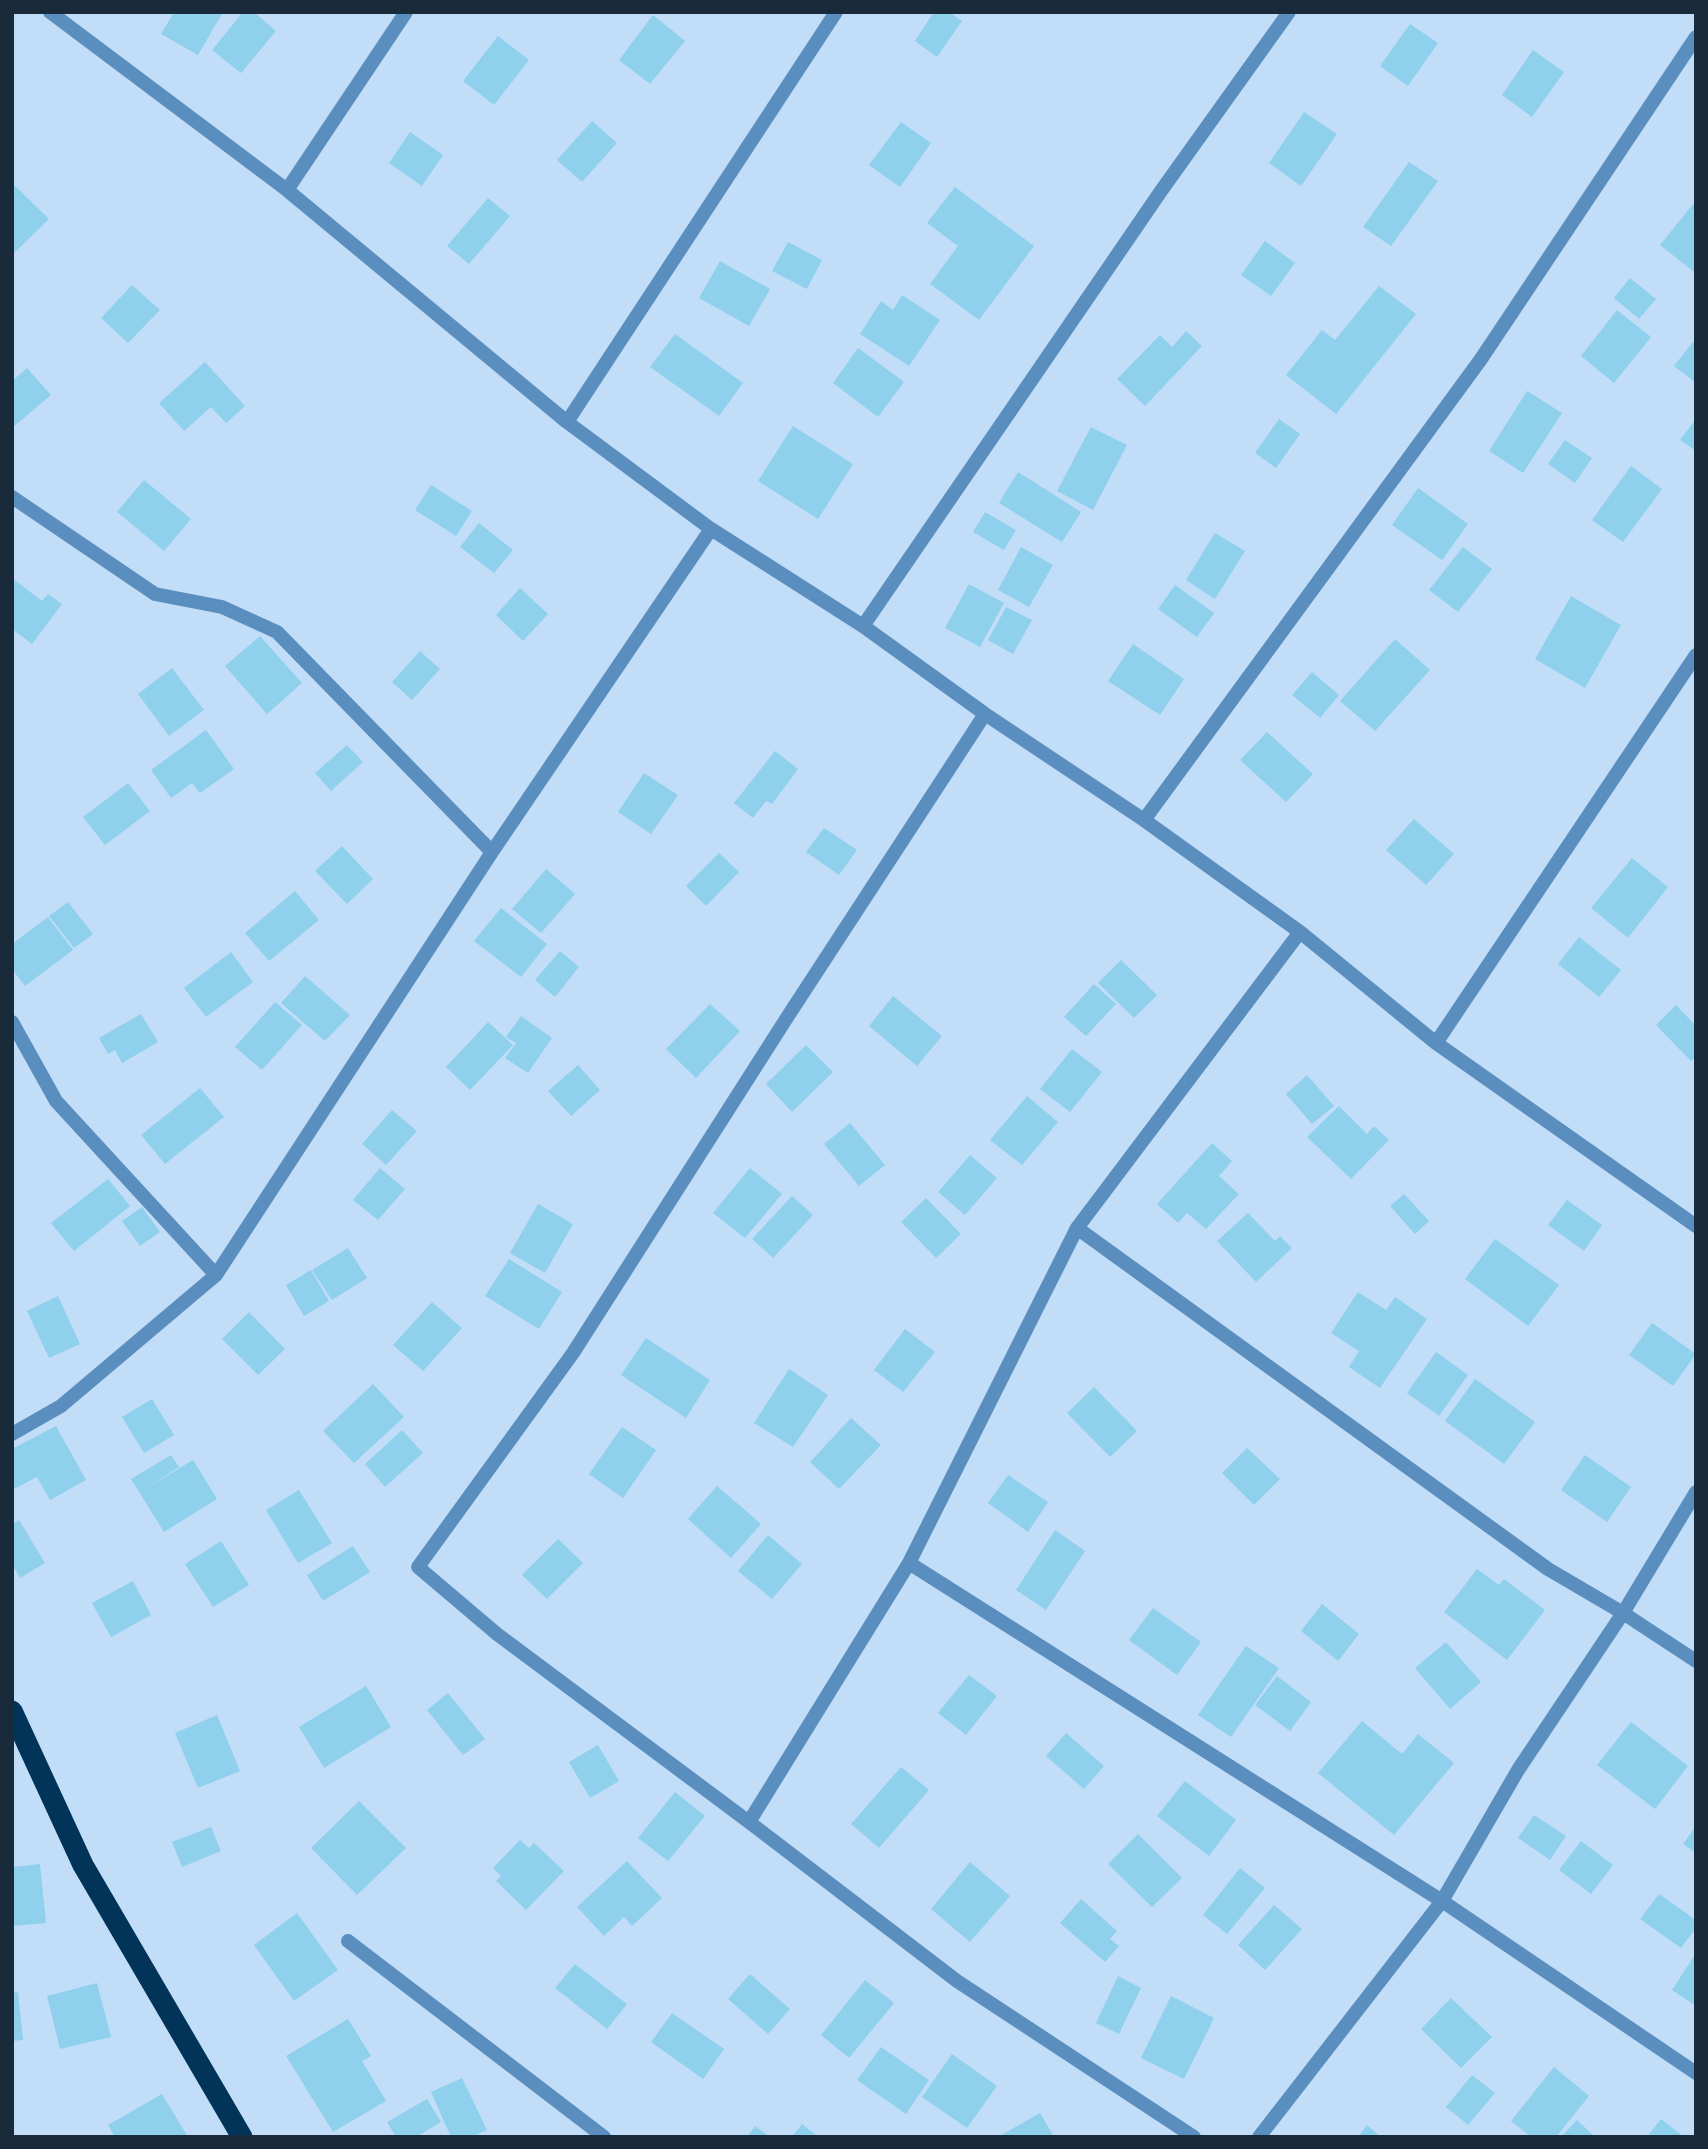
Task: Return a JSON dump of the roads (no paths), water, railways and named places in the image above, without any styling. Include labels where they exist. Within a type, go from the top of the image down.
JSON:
[{"type":"highway","points":[[12,1711],[83,1865],[242,2137]]},
{"type":"street","points":[[50,12],[287,190],[567,422],[711,529],[863,626],[985,714],[1144,820],[1300,932],[1436,1043],[1696,1226]]},
{"type":"street","points":[[287,190],[406,12]]},
{"type":"street","points":[[567,422],[836,12]]},
{"type":"street","points":[[863,626],[1161,191],[1289,12]]},
{"type":"street","points":[[1144,820],[1481,359],[1696,37]]},
{"type":"street","points":[[12,497],[155,594],[222,607],[277,632],[492,852]]},
{"type":"street","points":[[12,1434],[61,1406],[216,1275],[492,852],[711,529]]},
{"type":"street","points":[[1436,1043],[1696,655]]},
{"type":"street","points":[[985,714],[573,1353],[418,1567],[497,1634],[957,1981],[1194,2137]]},
{"type":"street","points":[[749,1822],[909,1563],[1077,1228],[1300,932]]},
{"type":"street","points":[[12,1022],[55,1101],[216,1275]]},
{"type":"street","points":[[1077,1228],[1548,1569],[1623,1613],[1696,1661]]},
{"type":"street","points":[[1259,2137],[1442,1901],[1518,1770],[1623,1613],[1696,1492]]},
{"type":"street","points":[[909,1563],[1442,1901],[1696,2073]]},
{"type":"street","points":[[348,1941],[604,2137]]}]
